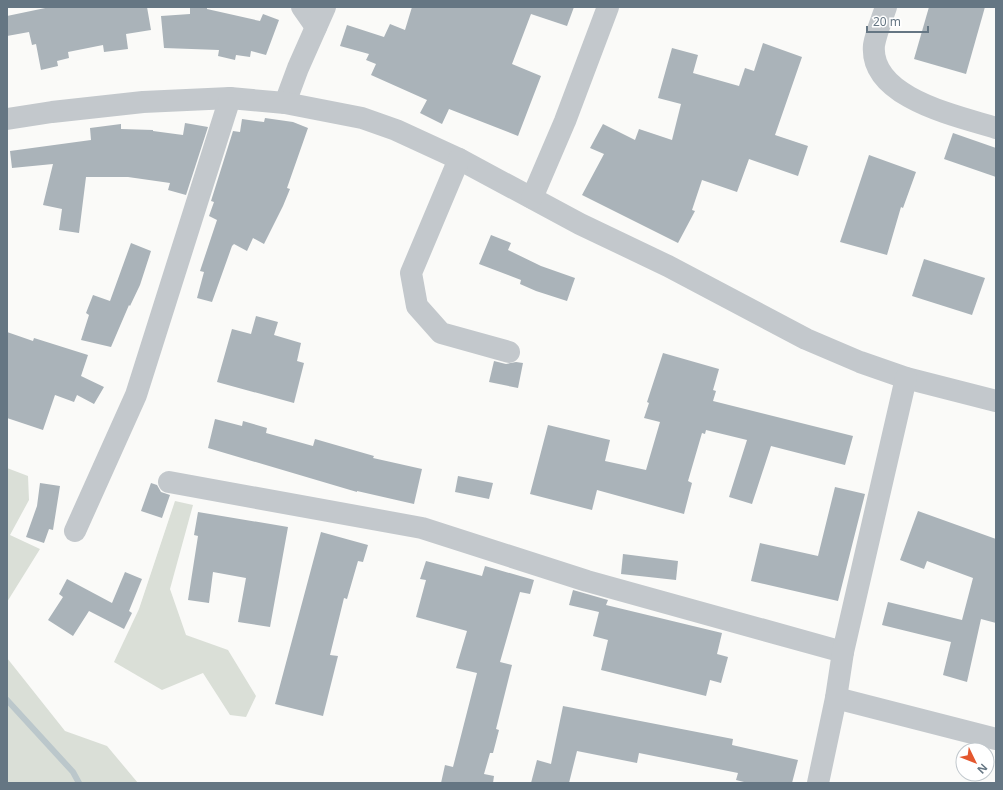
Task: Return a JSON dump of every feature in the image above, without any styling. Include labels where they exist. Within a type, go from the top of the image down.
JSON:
[{"type":"street","points":[[302,7],[316,27]]},
{"type":"street","points":[[285,103],[325,7]]},
{"type":"street","points":[[532,198],[565,121],[608,7]]},
{"type":"street","points":[[886,7],[874,45],[876,65],[885,79],[909,98],[942,111],[996,128]]},
{"type":"street","points":[[75,531],[136,395],[230,98]]},
{"type":"street","points":[[7,119],[52,112],[143,102],[230,98],[285,103],[317,108],[368,120],[396,130],[459,159],[580,224],[668,266],[806,339],[860,362],[906,378],[996,401]]},
{"type":"street","points":[[459,159],[411,273],[417,306],[441,333],[509,352]]},
{"type":"street","points":[[818,783],[836,698],[843,652],[906,378]]},
{"type":"street","points":[[169,482],[422,528],[587,581],[843,652]]},
{"type":"street","points":[[836,698],[996,739]]},
{"type":"shaded area","points":[[7,468],[28,476],[29,500],[10,535],[40,549],[7,602]]},
{"type":"shaded area","points":[[175,501],[193,505],[170,589],[186,635],[228,650],[256,696],[246,717],[230,715],[203,673],[162,690],[114,662],[139,609]]},
{"type":"shaded area","points":[[7,658],[65,731],[107,746],[138,783],[7,783]]},
{"type":"building","points":[[50,7],[147,7],[151,30],[126,34],[128,49],[104,52],[103,45],[68,52],[69,58],[57,61],[58,66],[41,70],[36,44],[32,45],[29,32],[7,36],[7,16]]},
{"type":"building","points":[[190,7],[207,7],[207,9],[260,21],[263,14],[279,20],[266,55],[251,51],[250,57],[236,55],[235,60],[218,56],[219,50],[164,48],[161,16],[190,14]]},
{"type":"building","points":[[412,7],[574,7],[567,26],[531,14],[512,64],[541,76],[518,136],[449,109],[442,124],[420,113],[427,100],[371,75],[376,64],[366,60],[369,54],[340,46],[347,25],[384,37],[390,24],[405,30]]},
{"type":"building","points":[[929,7],[985,7],[966,74],[914,59]]},
{"type":"building","points":[[763,43],[802,57],[775,135],[808,146],[798,176],[749,159],[737,192],[702,180],[692,210],[695,211],[678,243],[582,195],[604,154],[590,148],[603,124],[635,140],[639,129],[672,140],[681,104],[658,98],[672,48],[698,55],[693,73],[739,86],[745,68],[754,71]]},
{"type":"building","points":[[265,118],[293,122],[308,128],[287,188],[290,189],[264,244],[253,238],[247,251],[234,244],[212,302],[197,298],[204,272],[200,271],[217,220],[209,216],[214,202],[211,201],[233,131],[240,132],[242,119],[264,122]]},
{"type":"building","points":[[185,123],[208,127],[186,195],[168,190],[170,183],[128,177],[86,177],[79,233],[59,230],[62,209],[43,205],[53,164],[12,168],[10,151],[91,140],[90,128],[121,124],[121,129],[153,130],[183,135]]},
{"type":"building","points":[[953,133],[996,148],[996,177],[944,159]]},
{"type":"building","points":[[869,155],[916,172],[903,208],[901,207],[887,255],[840,242]]},
{"type":"building","points":[[491,235],[511,243],[508,250],[541,266],[575,278],[567,301],[536,291],[520,284],[521,280],[479,264]]},
{"type":"building","points":[[131,243],[151,251],[140,285],[130,306],[129,305],[111,347],[81,340],[89,315],[86,313],[93,295],[110,301]]},
{"type":"building","points":[[924,259],[985,278],[972,315],[912,296]]},
{"type":"building","points":[[256,316],[278,322],[274,335],[301,343],[297,361],[304,363],[294,403],[217,382],[232,329],[251,334]]},
{"type":"building","points":[[7,332],[33,341],[34,338],[88,355],[81,376],[104,387],[94,404],[77,395],[74,402],[55,395],[43,430],[7,418]]},
{"type":"building","points":[[663,353],[719,369],[713,390],[716,391],[713,401],[853,436],[845,465],[771,446],[752,504],[729,497],[747,440],[706,430],[705,434],[702,433],[688,481],[692,483],[684,514],[597,490],[592,510],[530,494],[548,425],[610,440],[605,461],[646,470],[660,422],[644,418],[649,403],[647,402]]},
{"type":"building","points":[[494,361],[506,364],[516,362],[523,363],[518,388],[489,382]]},
{"type":"building","points":[[215,419],[242,426],[243,421],[267,428],[266,433],[313,446],[315,439],[374,456],[373,458],[422,469],[414,504],[357,492],[208,448]]},
{"type":"building","points":[[458,476],[493,483],[489,499],[455,492]]},
{"type":"building","points":[[40,483],[60,486],[53,530],[49,529],[44,543],[26,537],[37,506]]},
{"type":"building","points":[[151,483],[157,485],[161,492],[170,495],[162,518],[141,511]]},
{"type":"building","points":[[835,487],[865,494],[838,601],[751,581],[760,543],[818,556]]},
{"type":"building","points":[[918,511],[996,539],[996,623],[981,619],[967,682],[943,675],[951,642],[882,625],[888,602],[962,620],[973,578],[927,561],[924,569],[900,560]]},
{"type":"building","points":[[198,512],[288,527],[270,627],[238,622],[246,578],[213,572],[209,603],[188,600],[198,536],[194,535]]},
{"type":"building","points":[[321,532],[368,545],[363,562],[358,561],[347,599],[344,598],[330,655],[338,656],[323,716],[275,704]]},
{"type":"building","points":[[623,554],[678,561],[676,580],[621,574]]},
{"type":"building","points":[[426,561],[482,576],[485,566],[534,580],[530,594],[520,592],[500,662],[512,665],[496,729],[499,730],[493,753],[490,753],[484,774],[494,776],[493,783],[441,783],[445,765],[453,767],[477,673],[456,668],[467,631],[416,617],[426,580],[420,579]]},
{"type":"building","points":[[125,572],[142,579],[129,611],[132,613],[124,629],[89,611],[73,636],[48,620],[63,597],[59,594],[67,579],[112,603]]},
{"type":"building","points":[[573,590],[608,600],[606,605],[722,633],[717,654],[728,657],[721,683],[710,680],[706,696],[601,670],[608,640],[593,636],[599,612],[569,605]]},
{"type":"building","points":[[563,706],[733,739],[732,745],[798,760],[792,783],[748,783],[736,780],[738,773],[639,753],[637,763],[577,751],[569,783],[531,783],[537,760],[551,764]]},
{"type":"waterway","points":[[7,700],[73,772],[79,783]]}]
